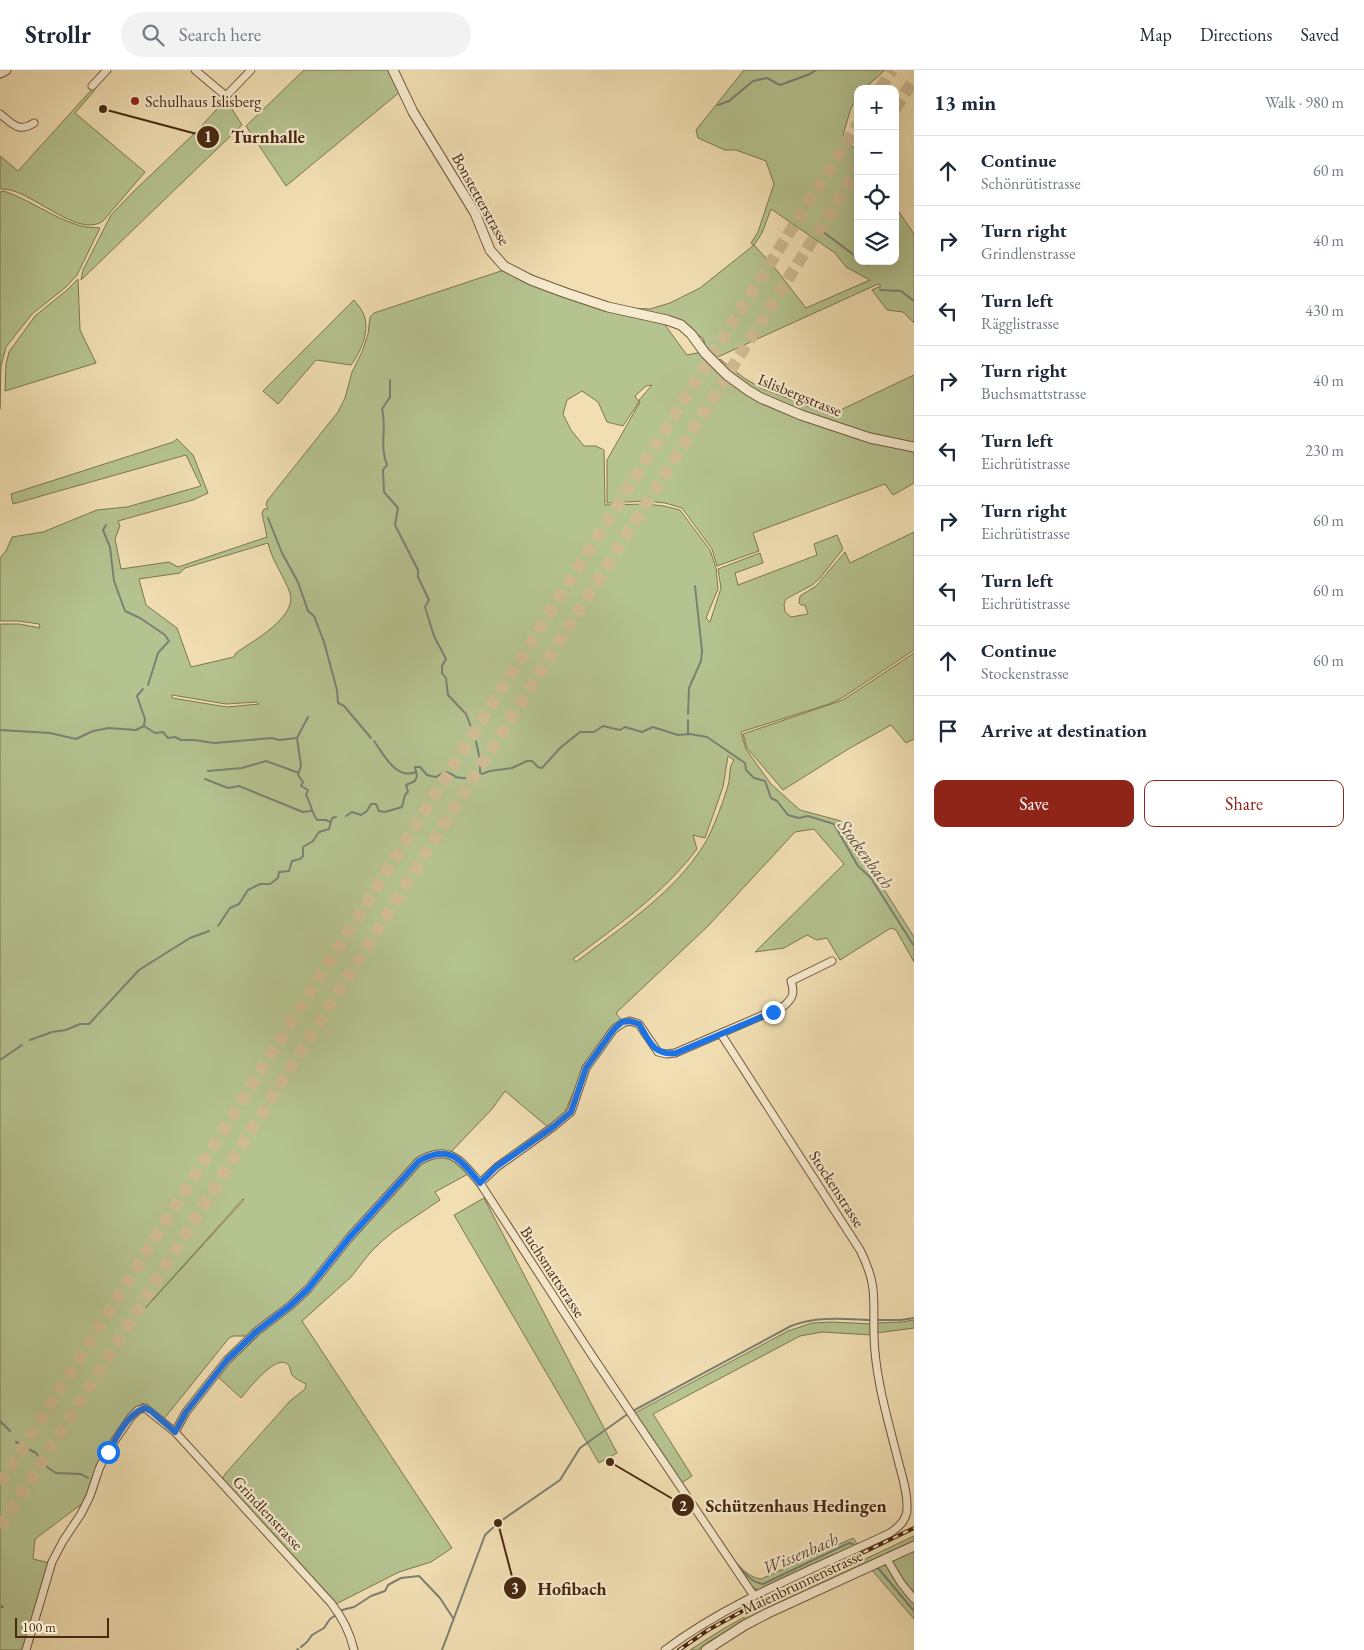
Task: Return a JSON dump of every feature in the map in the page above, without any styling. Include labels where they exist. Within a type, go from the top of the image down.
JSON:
[{"type":"street","points":[[0,73],[6,70]]},
{"type":"street","points":[[92,86],[107,70]]},
{"type":"street","points":[[195,70],[226,96],[251,70]]},
{"type":"street","name":"Bonstetterstrasse","points":[[393,70],[413,112],[475,213],[490,250],[500,263],[531,280],[566,293],[608,307],[641,314]]},
{"type":"street","points":[[0,114],[20,129],[26,129],[34,124]]},
{"type":"street","name":"Islisbergstrasse","points":[[641,314],[681,325],[727,375],[761,398],[801,415],[870,438],[914,447]]},
{"type":"street","points":[[480,1183],[496,1167],[571,1112],[586,1068],[614,1029],[622,1022],[630,1021],[639,1024],[658,1052],[666,1054],[676,1053],[784,1006],[794,992],[791,981],[832,961]]},
{"type":"street","name":"Stockenstrasse","points":[[721,1034],[860,1250],[868,1266],[875,1294],[874,1335],[876,1354],[907,1508],[905,1517],[898,1527],[890,1533],[754,1596]]},
{"type":"street","name":"Buchsmattstrasse","points":[[175,1432],[186,1412],[227,1360],[256,1332],[308,1289],[349,1238],[419,1161],[428,1156],[447,1153],[460,1160],[480,1183],[534,1268],[754,1596]]},
{"type":"street","name":"Grindlenstrasse","points":[[26,1650],[52,1562],[90,1496],[99,1469],[108,1452],[131,1417],[138,1410],[145,1408],[175,1432],[331,1603],[344,1623],[354,1650]]},
{"type":"street","name":"Maienbrunnenstrasse","points":[[706,1650],[768,1613],[914,1546]]},
{"type":"street","points":[[886,1558],[901,1583],[914,1598]]},
{"type":"street","points":[[665,1650],[711,1618],[754,1596]]},
{"type":"green space","points":[[304,70],[390,70],[401,91],[286,186],[246,126]]},
{"type":"green space","points":[[744,70],[885,70],[868,85],[854,85],[854,103],[843,135],[854,148],[854,265],[899,265],[899,212],[914,234],[914,323],[903,312],[887,310],[872,290],[881,286],[878,284],[709,361],[749,393],[914,449],[914,483],[893,495],[885,484],[753,533],[759,551],[717,566],[712,549],[682,508],[665,503],[646,501],[607,503],[607,460],[640,402],[639,400],[652,385],[646,386],[635,396],[639,402],[623,426],[607,422],[598,402],[582,391],[567,400],[563,414],[571,430],[584,446],[596,446],[604,450],[605,505],[646,504],[680,510],[710,550],[716,568],[718,589],[706,618],[710,622],[721,588],[718,569],[760,553],[763,563],[735,573],[738,585],[817,555],[814,544],[837,535],[843,549],[820,578],[812,585],[786,599],[784,604],[785,612],[791,617],[808,614],[805,605],[799,603],[800,596],[816,586],[845,552],[850,563],[914,532],[914,650],[842,698],[829,704],[741,732],[746,749],[771,784],[800,810],[841,821],[914,937],[914,962],[896,930],[891,928],[840,960],[827,938],[817,940],[807,935],[784,948],[755,952],[844,864],[814,829],[795,832],[708,926],[616,1013],[622,1021],[609,1029],[583,1070],[564,1114],[549,1128],[505,1091],[492,1109],[451,1152],[418,1160],[300,1294],[248,1336],[233,1336],[229,1338],[163,1420],[142,1403],[116,1432],[99,1462],[83,1503],[35,1539],[33,1559],[50,1563],[26,1650],[0,1650],[0,624],[19,624],[40,628],[39,624],[0,621],[0,558],[6,551],[12,537],[43,532],[97,510],[127,507],[201,486],[186,455],[13,504],[11,494],[173,442],[177,439],[193,455],[208,493],[193,500],[118,521],[120,526],[115,539],[121,569],[169,562],[178,567],[267,537],[262,513],[264,509],[268,509],[267,501],[338,412],[345,398],[352,372],[362,352],[368,334],[370,317],[374,313],[504,270],[532,283],[628,308],[650,309],[670,303],[700,288],[754,245],[751,243],[758,232],[774,184],[766,161],[736,150],[725,150],[698,138],[696,130]],"holes":[[[771,209],[835,253],[846,267],[870,280],[806,308],[775,268],[754,245],[762,233]],[[672,319],[703,338],[707,351],[687,355],[665,325]],[[268,543],[272,556],[290,593],[291,602],[287,611],[272,628],[236,653],[234,657],[191,667],[177,628],[146,605],[139,579],[180,573],[185,568]],[[172,695],[226,704],[257,702],[259,704],[227,707],[172,698]],[[728,756],[734,760],[730,768],[725,796],[708,837],[693,861],[646,908],[576,962],[573,959],[655,895],[684,865],[697,849],[693,835],[705,838],[723,787]],[[243,1199],[244,1200],[139,1315]]]},
{"type":"green space","points":[[95,86],[94,91],[75,113],[145,172],[103,221],[92,225],[80,224],[24,195],[11,190],[0,189],[0,156],[18,171]]},
{"type":"green space","points":[[224,101],[230,106],[242,125],[81,280],[83,270],[111,215],[198,130]]},
{"type":"green space","points":[[4,191],[68,222],[84,227],[100,228],[77,275],[66,287],[32,314],[6,347],[1,366],[0,409],[0,192]]},
{"type":"green space","points":[[78,279],[80,330],[96,363],[5,391],[6,364],[9,352],[35,316]]},
{"type":"green space","points":[[354,300],[363,313],[366,326],[364,340],[351,365],[316,360],[278,404],[263,391]]},
{"type":"green space","points":[[720,359],[744,378],[761,388],[830,415],[914,375],[914,444],[889,440],[802,413],[750,389],[718,361]]},
{"type":"green space","points":[[914,653],[914,739],[906,743],[891,725],[783,790],[747,748],[743,734],[843,700]]},
{"type":"green space","points":[[443,1155],[459,1162],[483,1190],[491,1205],[468,1174],[435,1192],[440,1200],[382,1241],[351,1277],[302,1321],[452,1548],[431,1562],[399,1572],[336,1604],[224,1483],[223,1478],[290,1401],[305,1389],[306,1384],[293,1376],[288,1364],[281,1362],[268,1369],[241,1398],[217,1376],[247,1342],[294,1304],[421,1162]]},
{"type":"green space","points":[[484,1198],[617,1453],[599,1463],[454,1215]]},
{"type":"green space","points":[[914,1320],[914,1328],[876,1333],[876,1323]]},
{"type":"green space","points":[[812,1323],[872,1324],[872,1335],[822,1332],[800,1336],[653,1414],[692,1476],[680,1484],[633,1414],[788,1331]]},
{"type":"green space","points":[[914,1536],[914,1541],[758,1613],[698,1650],[690,1650],[757,1610]]},
{"type":"green space","points":[[853,1538],[859,1546],[762,1590],[757,1590],[751,1586],[719,1542],[721,1540],[733,1558],[748,1574],[761,1579]]},
{"type":"green space","points":[[914,1549],[914,1595],[896,1571],[893,1561],[895,1558]]},
{"type":"green space","points":[[884,1565],[889,1568],[914,1602],[914,1619],[871,1569]]},
{"type":"waterway","points":[[718,105],[729,101],[753,81],[767,78],[780,85],[816,70]]},
{"type":"waterway","points":[[822,231],[854,255]]},
{"type":"waterway","points":[[880,290],[901,291],[914,301]]},
{"type":"waterway","points":[[390,380],[390,397],[382,409],[384,423],[383,444],[387,465],[383,470],[384,492],[398,508],[395,525],[418,570],[418,577],[429,600],[425,607],[434,636],[446,659],[442,666],[442,673],[446,678],[448,695],[466,714],[475,737],[480,760],[480,774]]},
{"type":"waterway","points":[[268,518],[282,553],[298,582],[308,611],[314,616],[324,642],[337,690],[338,703],[344,706],[371,738]]},
{"type":"waterway","points":[[106,525],[103,530],[110,547],[114,581],[125,611],[140,618],[165,635],[169,641],[158,653],[148,685]]},
{"type":"waterway","points":[[688,714],[689,688],[701,661],[702,651],[695,586]]},
{"type":"waterway","points":[[143,689],[137,696],[145,719],[144,725]]},
{"type":"waterway","points":[[308,717],[297,738],[301,766],[298,775],[303,782],[301,786],[308,790],[306,795],[317,820],[330,822]]},
{"type":"waterway","points":[[688,720],[688,733]]},
{"type":"waterway","points":[[0,730],[50,733],[76,739],[93,731],[109,728],[136,730],[144,726],[155,733],[163,732],[168,738],[175,737],[181,740],[214,743],[272,738],[279,740],[297,738]]},
{"type":"waterway","name":"Stockenbach","points":[[346,816],[352,812],[361,815],[367,811],[371,804],[376,804],[379,811],[385,812],[402,807],[405,795],[408,792],[406,785],[415,781],[417,776],[415,767],[420,767],[427,775],[436,777],[446,772],[458,778],[473,779],[490,771],[512,768],[527,761],[532,761],[542,768],[560,748],[580,732],[594,732],[603,726],[620,730],[625,727],[642,732],[653,727],[678,735],[690,734],[707,737],[745,763],[746,770],[754,778],[765,781],[771,798],[777,801],[788,815],[799,818],[808,816],[834,824],[858,866],[871,878],[914,946]]},
{"type":"waterway","points":[[374,741],[391,765],[409,774],[416,772]]},
{"type":"waterway","points":[[208,771],[242,768],[266,761],[299,773]]},
{"type":"waterway","points":[[205,779],[228,788],[239,786],[303,812],[311,811]]},
{"type":"waterway","points":[[218,926],[230,908],[239,904],[248,890],[260,884],[270,884],[278,878],[279,872],[289,871],[292,861],[303,856],[303,847],[313,841],[319,832],[329,829],[332,818],[336,817]]},
{"type":"waterway","points":[[30,1040],[80,1024],[89,1024],[139,970],[190,938],[209,931]]},
{"type":"waterway","points":[[0,1060],[22,1045]]},
{"type":"waterway","points":[[878,1320],[914,1318]]},
{"type":"waterway","points":[[631,1412],[791,1326],[821,1319],[871,1320]]},
{"type":"waterway","points":[[442,1650],[485,1535],[498,1523],[560,1480],[580,1448],[629,1413]]},
{"type":"waterway","points":[[0,1421],[10,1431]]},
{"type":"waterway","points":[[16,1442],[36,1453],[47,1467],[56,1473],[81,1474],[88,1478]]},
{"type":"waterway","name":"Wissenbach","points":[[737,1565],[752,1580],[763,1584],[849,1543],[853,1544]]},
{"type":"waterway","name":"Wissenbach","points":[[878,1568],[914,1611]]},
{"type":"waterway","points":[[342,1610],[354,1607],[371,1596],[385,1591],[388,1585],[401,1578],[419,1576],[440,1598],[453,1618]]},
{"type":"waterway","points":[[301,1647],[336,1615]]},
{"type":"tunnel","points":[[883,85],[892,70]]},
{"type":"tunnel","points":[[899,103],[914,79]]},
{"type":"tunnel","points":[[0,1484],[854,130]]},
{"type":"tunnel","points":[[0,1528],[854,174]]},
{"type":"railway","points":[[679,1650],[708,1630],[750,1607],[914,1528]]},
{"type":"place","name":"Schulhaus Islisberg","points":[[135,101]]},
{"type":"place","name":"Turnhalle","points":[[103,109]]},
{"type":"place","name":"Schützenhaus Hedingen","points":[[610,1462]]},
{"type":"place","name":"Hofibach","points":[[498,1523]]},
{"type":"route","points":[[108,1452],[118,1434],[138,1410],[145,1408],[151,1411],[175,1432],[179,1428],[186,1412],[227,1360],[240,1346],[308,1289],[349,1238],[419,1161],[428,1156],[447,1153],[460,1160],[480,1183],[496,1167],[571,1112],[586,1068],[614,1029],[622,1022],[630,1021],[639,1024],[658,1052],[666,1054],[676,1053],[773,1012]]}]
